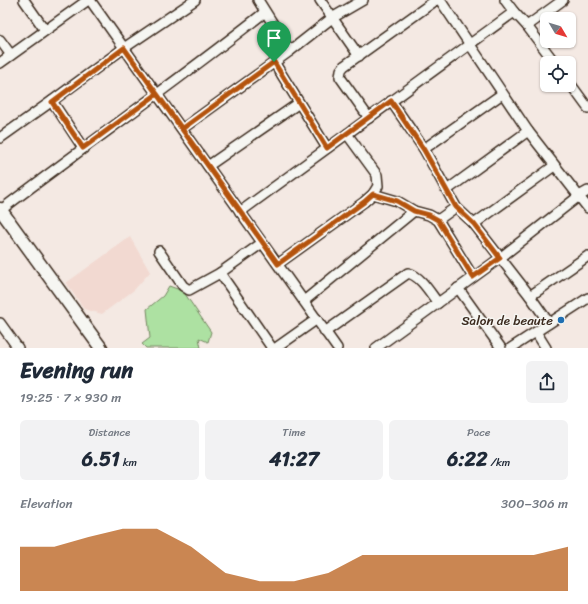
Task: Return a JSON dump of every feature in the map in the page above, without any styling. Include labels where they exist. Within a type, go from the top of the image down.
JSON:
[{"type":"main road","points":[[1,210],[101,348]]},
{"type":"street","points":[[24,0],[45,30]]},
{"type":"street","points":[[0,63],[45,30],[91,2],[102,0]]},
{"type":"street","points":[[0,138],[52,102],[124,48],[195,0]]},
{"type":"street","points":[[258,0],[290,51]]},
{"type":"street","points":[[320,0],[359,56]]},
{"type":"street","points":[[182,129],[290,51],[332,18],[363,0]]},
{"type":"street","points":[[369,118],[340,77],[341,70],[344,66],[436,0]]},
{"type":"street","points":[[440,0],[528,132],[588,208]]},
{"type":"street","points":[[506,0],[550,56]]},
{"type":"street","points":[[527,26],[562,0]]},
{"type":"street","points":[[91,2],[337,348]]},
{"type":"street","points":[[1,210],[83,148],[202,62],[265,12]]},
{"type":"street","points":[[240,212],[514,12]]},
{"type":"street","points":[[0,40],[11,55]]},
{"type":"street","points":[[274,62],[327,148]]},
{"type":"street","points":[[576,92],[588,108]]},
{"type":"street","points":[[424,150],[502,94]]},
{"type":"street","points":[[391,101],[424,150],[456,207],[474,224],[549,323]]},
{"type":"street","points":[[52,102],[83,148]]},
{"type":"street","points":[[208,166],[299,103]]},
{"type":"street","points":[[447,190],[528,132]]},
{"type":"street","points":[[278,264],[364,202],[373,194],[378,186],[376,176],[347,134]]},
{"type":"street","points":[[474,224],[554,166]]},
{"type":"street","points":[[376,348],[500,258],[579,196],[588,191]]},
{"type":"street","points":[[373,194],[397,201],[414,211],[429,215],[438,220],[473,277]]},
{"type":"street","points":[[438,220],[456,207]]},
{"type":"street","points":[[304,301],[414,211]]},
{"type":"street","points":[[159,252],[183,286],[189,290],[220,273],[262,243]]},
{"type":"street","points":[[530,296],[588,256]]},
{"type":"street","points":[[220,273],[272,348]]},
{"type":"street","points":[[325,332],[408,273],[414,274],[420,279],[438,303]]},
{"type":"street","points":[[458,288],[501,348]]},
{"type":"street","points":[[511,348],[588,298]]},
{"type":"street","points":[[276,348],[317,319]]},
{"type":"street","points":[[0,323],[18,348]]},
{"type":"street","points":[[536,332],[546,348]]},
{"type":"shaded area","points":[[130,237],[150,272],[134,290],[102,314],[84,309],[66,283]]},
{"type":"green space","points":[[169,286],[183,291],[211,332],[208,342],[199,338],[201,348],[146,348],[142,344],[150,338],[147,309],[163,296]]},
{"type":"place","name":"Salon de beaute","points":[[561,320]]},
{"type":"route","points":[[274,62],[182,129],[124,48],[52,102],[83,148],[157,94],[240,212],[262,243],[278,264],[373,194],[397,201],[414,211],[429,215],[438,220],[473,277],[500,258],[474,224],[456,207],[424,150],[391,101],[327,148],[274,62]]}]
